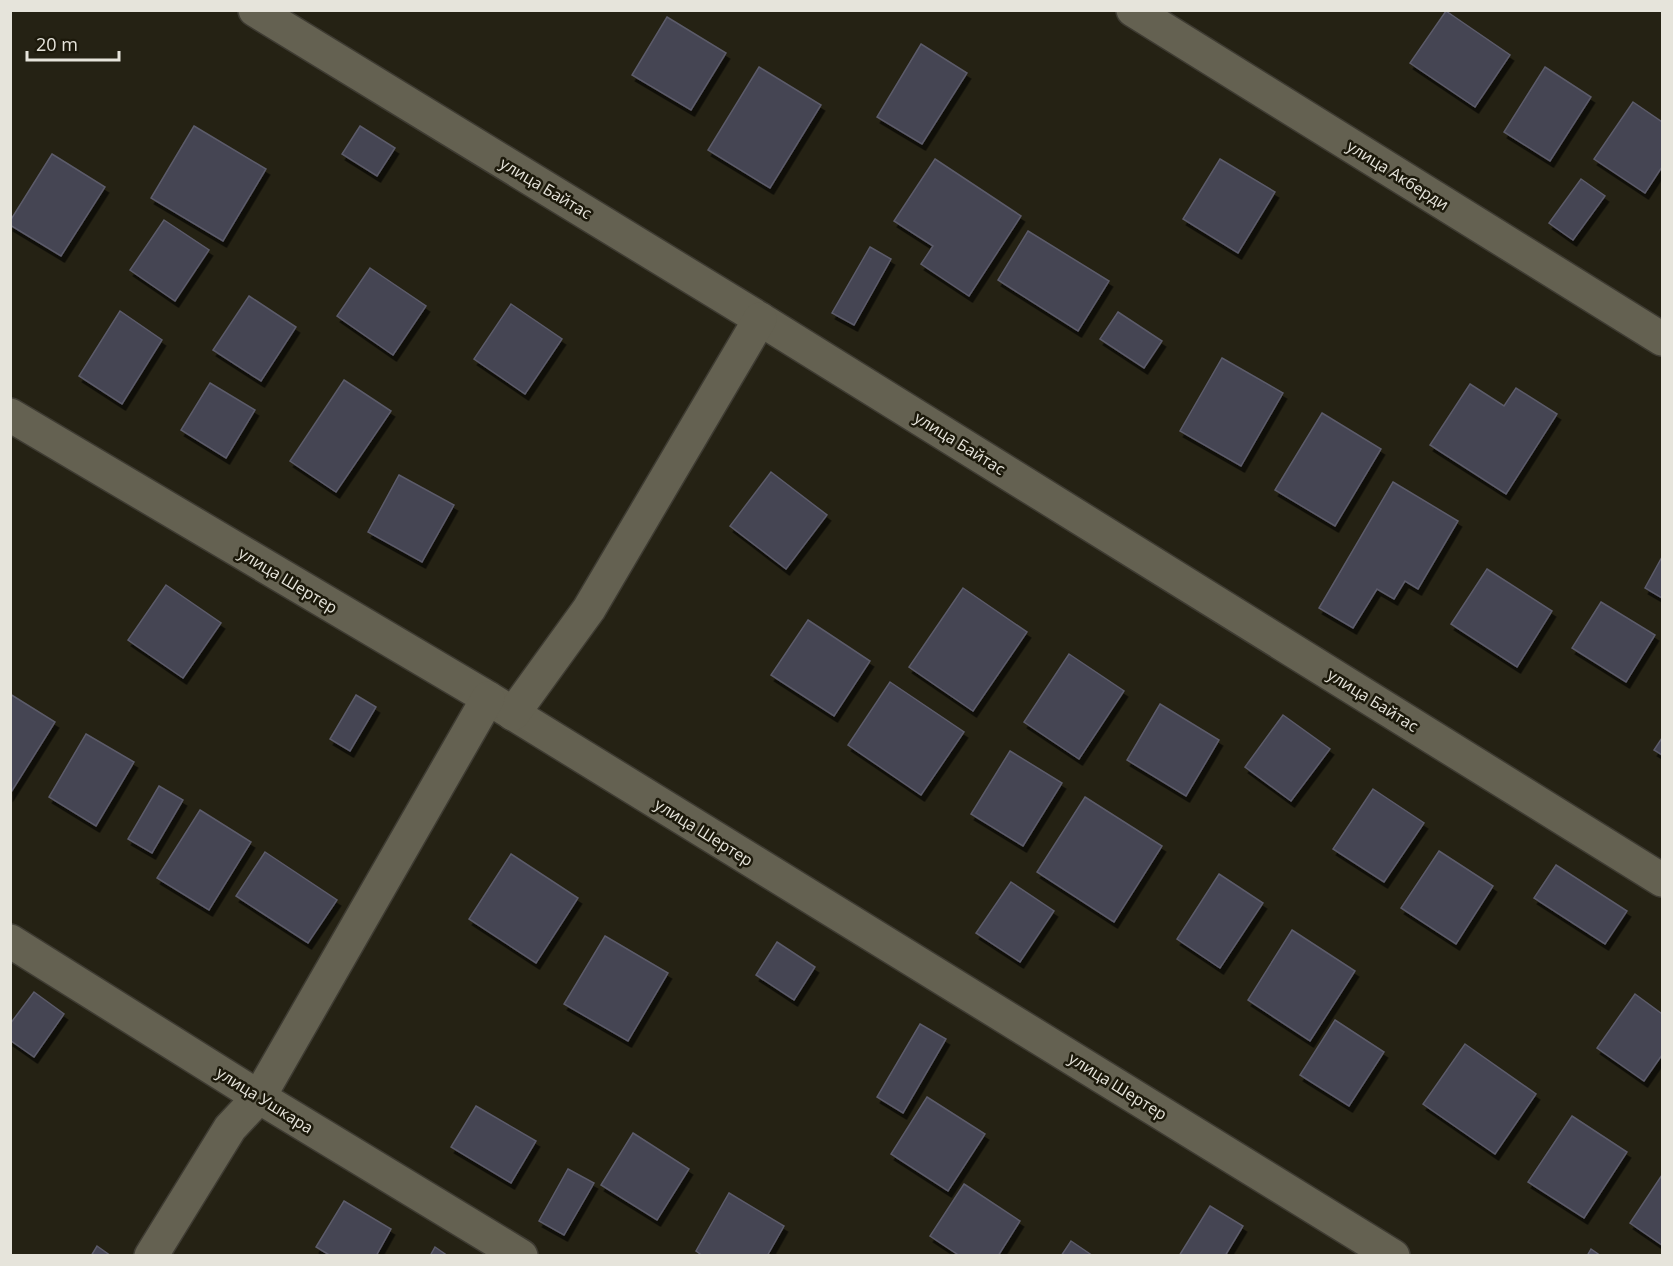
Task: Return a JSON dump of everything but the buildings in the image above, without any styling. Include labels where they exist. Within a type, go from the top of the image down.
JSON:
[{"type":"street","name":"улица Байтас","points":[[255,10],[760,319],[1662,880]]},
{"type":"street","name":"улица Акберди","points":[[1133,10],[1662,339]]},
{"type":"street","points":[[152,1256],[230,1128],[259,1097],[500,706],[590,609],[760,319]]},
{"type":"street","name":"улица Шертер","points":[[10,415],[500,706],[1393,1256]]},
{"type":"street","name":"улица Ушкара","points":[[10,941],[259,1097],[521,1256]]}]
